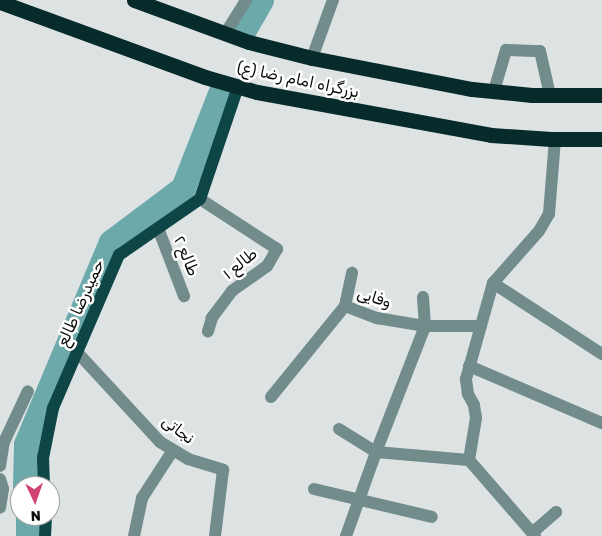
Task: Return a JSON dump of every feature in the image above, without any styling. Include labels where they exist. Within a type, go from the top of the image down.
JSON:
[{"type":"highway","name":"بزرگراه امام رضا (ع)","points":[[134,0],[225,34],[312,58],[494,91],[550,96],[602,95]]},
{"type":"highway","name":"بزرگراه امام رضا (ع)","points":[[0,2],[238,87],[479,133],[555,139],[602,139]]},
{"type":"main road","points":[[200,199],[238,87]]},
{"type":"main road","name":"حمیدرضا طالع","points":[[44,476],[43,458],[53,408],[119,255],[200,199]]},
{"type":"street","points":[[225,34],[246,0]]},
{"type":"street","points":[[312,58],[333,0]]},
{"type":"street","points":[[494,91],[506,50],[540,51],[550,96]]},
{"type":"street","points":[[469,460],[476,418],[474,405],[468,394],[466,379],[469,366],[493,283],[539,231],[549,214],[555,139]]},
{"type":"street","name":"طالع ۱","points":[[200,199],[277,249],[268,266],[232,291],[212,318],[208,332]]},
{"type":"street","name":"طالع ۲","points":[[158,228],[184,296]]},
{"type":"street","points":[[345,306],[352,273]]},
{"type":"street","points":[[493,283],[602,354]]},
{"type":"street","points":[[346,536],[358,498],[425,326],[423,297]]},
{"type":"street","name":"وفایی","points":[[271,396],[345,306],[377,318],[425,326],[480,326]]},
{"type":"street","name":"نجاتی","points":[[77,352],[160,442],[188,459],[223,470],[214,536]]},
{"type":"street","points":[[469,366],[602,423]]},
{"type":"street","points":[[0,466],[4,442],[28,392]]},
{"type":"street","points":[[339,429],[376,452],[469,460],[534,534],[556,512]]},
{"type":"street","points":[[134,536],[142,498],[174,450]]},
{"type":"street","points":[[0,479],[3,489],[0,508]]},
{"type":"street","points":[[314,490],[358,498],[432,517]]},
{"type":"waterway","points":[[242,33],[261,0]]},
{"type":"waterway","points":[[25,476],[26,444],[111,242],[183,188],[221,91]]},
{"type":"waterway","points":[[28,526],[28,536]]}]
